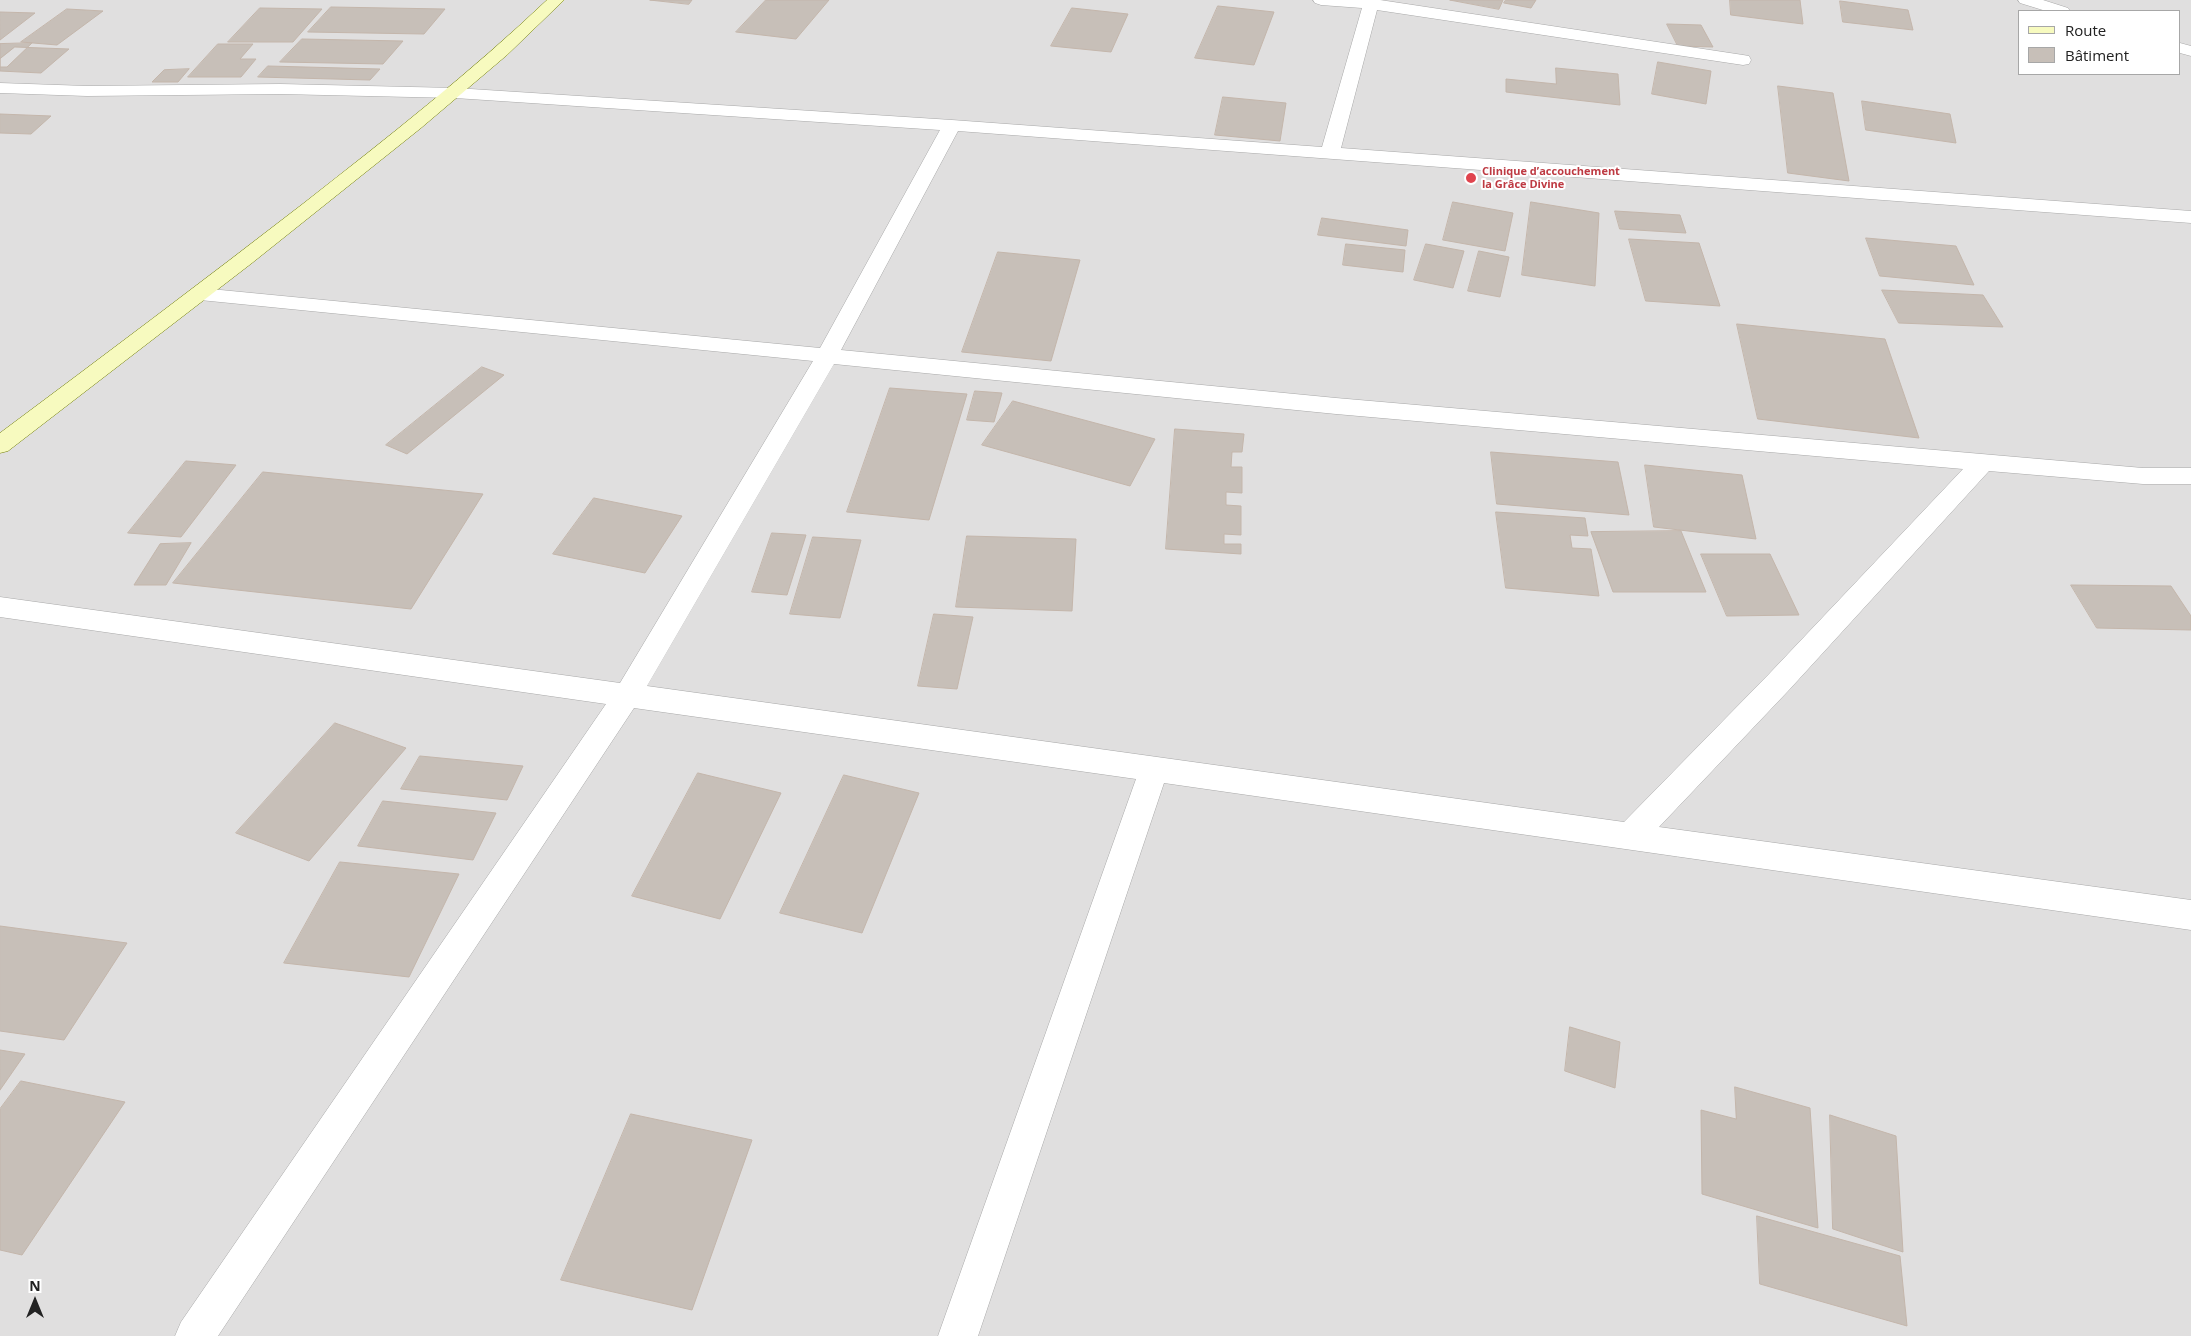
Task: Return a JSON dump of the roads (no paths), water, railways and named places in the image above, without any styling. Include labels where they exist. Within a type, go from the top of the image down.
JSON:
[{"type":"street","points":[[0,445],[200,294],[455,93],[513,42],[556,0]]},
{"type":"street","points":[[1321,0],[1371,2],[1743,60]]},
{"type":"street","points":[[2026,0],[2059,10]]},
{"type":"street","points":[[1330,153],[1371,2]]},
{"type":"street","points":[[0,88],[87,91],[280,89],[455,93],[952,125],[2191,216]]},
{"type":"street","points":[[196,1336],[628,696],[827,356],[952,125]]},
{"type":"street","points":[[200,294],[1327,405],[2143,476],[2191,476]]},
{"type":"street","points":[[1630,836],[1779,682],[1983,462]]},
{"type":"street","points":[[0,607],[2191,915]]},
{"type":"street","points":[[958,1336],[1154,769]]},
{"type":"place","name":"Clinique d’accouchement la Grâce Divine","points":[[1471,178]]}]
